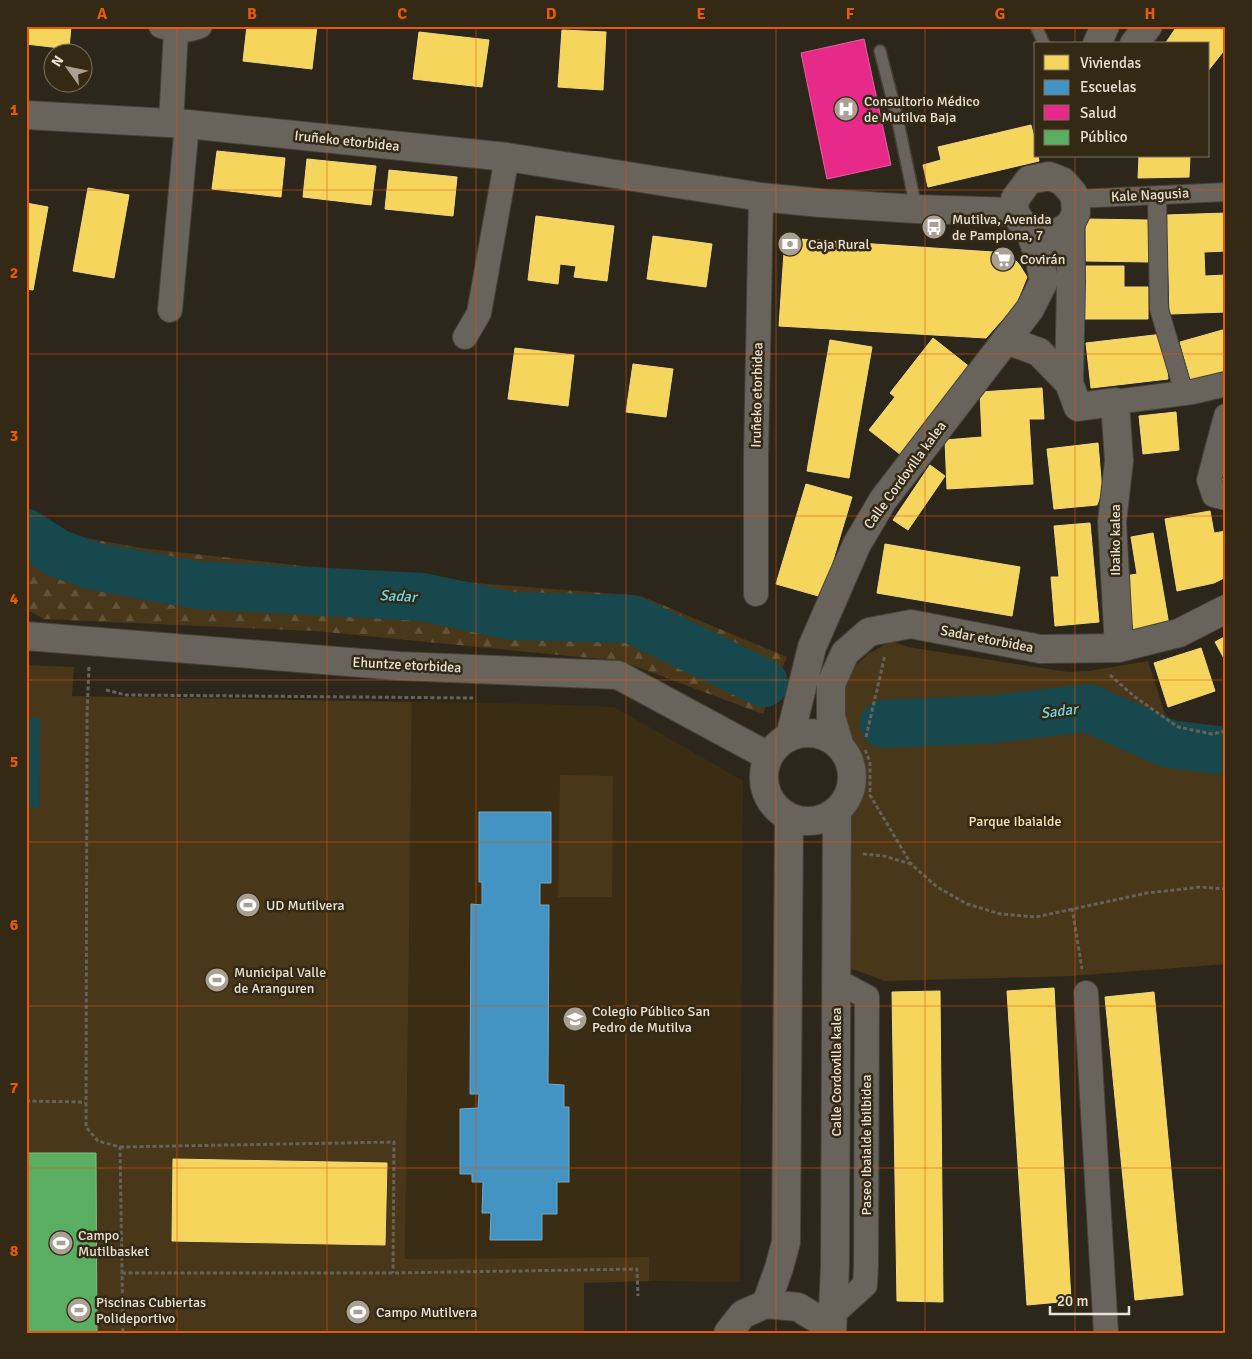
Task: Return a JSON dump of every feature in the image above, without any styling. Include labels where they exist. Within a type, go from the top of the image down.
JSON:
[{"type":"street","points":[[170,310],[179,124],[168,29],[189,30],[200,26]]},
{"type":"street","points":[[1098,42],[1105,26]]},
{"type":"street","points":[[1136,42],[1148,26]]},
{"type":"street","name":"Iruñeko etorbidea","points":[[26,115],[179,124],[507,157],[761,197],[821,203],[916,209],[1014,212]]},
{"type":"street","points":[[465,337],[479,313],[507,157]]},
{"type":"street","points":[[1070,225],[1051,237],[1031,235],[1014,212],[1015,199],[1029,180],[1053,166],[1062,181],[1073,193],[1075,199],[1076,213],[1070,225],[1069,383],[1078,407],[1184,393],[1226,384]]},
{"type":"street","name":"Kale Nagusia","points":[[1075,199],[1158,195],[1196,186],[1226,192]]},
{"type":"street","points":[[1158,195],[1159,309],[1184,393]]},
{"type":"street","name":"Iruñeko etorbidea","points":[[756,594],[756,457],[761,197]]},
{"type":"street","name":"Calle Cordovilla kalea","points":[[790,736],[812,647],[857,544],[884,500],[1030,309],[1044,281],[1039,256],[1031,235]]},
{"type":"street","points":[[1006,340],[1039,352],[1069,383]]},
{"type":"street","name":"Ibaiko kalea","points":[[1113,660],[1112,522],[1119,461],[1115,402]]},
{"type":"street","points":[[1226,416],[1209,480],[1214,494],[1226,498]]},
{"type":"street","name":"Sadar etorbidea","points":[[851,745],[831,716],[831,684],[845,653],[869,632],[911,624],[1040,649],[1113,660],[1178,633],[1226,609]]},
{"type":"street","name":"Ehuntze etorbidea","points":[[26,636],[398,666],[618,675],[768,756]]},
{"type":"street","points":[[814,733],[851,745],[848,758],[852,771],[850,792],[837,812],[815,822],[789,819],[772,806],[765,793],[763,775],[768,756],[774,747],[790,736],[814,733]]},
{"type":"street","name":"Calle Cordovilla kalea","points":[[831,1326],[837,812]]},
{"type":"street","points":[[766,1304],[786,1242],[789,819]]},
{"type":"street","points":[[1086,993],[1106,1333]]},
{"type":"street","points":[[728,1333],[743,1314],[766,1304],[798,1307],[831,1326]]},
{"type":"lane","points":[[1036,26],[1043,42]]},
{"type":"lane","points":[[880,52],[897,117],[916,209]]},
{"type":"path","points":[[866,738],[887,648]]},
{"type":"path","points":[[1113,660],[1135,697],[1178,727],[1212,734],[1226,731]]},
{"type":"path","points":[[89,661],[87,714],[86,1127],[98,1141],[120,1147],[394,1142],[393,1273]]},
{"type":"path","points":[[106,690],[126,695],[481,699]]},
{"type":"path","points":[[851,745],[870,762],[870,795],[911,864],[937,886],[967,904],[1001,914],[1036,917],[1146,892],[1201,887],[1226,889]]},
{"type":"path","points":[[861,854],[884,856],[911,864]]},
{"type":"path","points":[[1072,908],[1086,993]]},
{"type":"path","points":[[26,1101],[85,1102]]},
{"type":"path","points":[[120,1147],[123,1333]]},
{"type":"path","points":[[122,1273],[393,1273],[637,1270],[638,1296]]},
{"type":"shaded area","name":"Colegio Público San Pedro de Mutilva","points":[[412,702],[614,707],[743,781],[740,1282],[649,1281],[649,1258],[405,1259]]},
{"type":"green space","points":[[26,520],[37,529],[141,548],[413,578],[641,596],[787,657],[763,714],[621,661],[315,631],[44,619],[26,609]]},
{"type":"green space","name":"Parque Ibaialde","points":[[891,641],[908,647],[1068,672],[1089,671],[1148,661],[1170,730],[1207,743],[1226,738],[1226,964],[1072,976],[885,981],[844,966],[847,820],[860,795],[865,774],[857,755],[849,743],[845,690],[851,670],[868,654]]},
{"type":"green space","name":"Municipal Valle de Aranguren","points":[[26,665],[74,667],[72,696],[412,702],[405,1259],[649,1257],[649,1281],[584,1283],[584,1333],[26,1333]]},
{"type":"green space","points":[[560,775],[613,776],[612,897],[558,897]]},
{"type":"water","points":[[26,718],[40,718],[39,808],[26,808]]},
{"type":"building: Viviendas","points":[[26,26],[71,26],[70,42],[42,42],[42,46],[26,44]]},
{"type":"building: Viviendas","points":[[247,26],[317,26],[312,69],[243,61]]},
{"type":"building: Viviendas","points":[[1177,26],[1226,26],[1226,48],[1210,68],[1210,42],[1166,42]]},
{"type":"building: Viviendas","points":[[562,30],[606,32],[603,90],[558,87]]},
{"type":"building: Viviendas","points":[[419,32],[489,40],[482,87],[413,79]]},
{"type":"building: Viviendas","points":[[1031,125],[1034,138],[1034,158],[1038,158],[1039,161],[928,187],[923,165],[941,160],[938,147]]},
{"type":"building: Viviendas","points":[[217,151],[285,158],[281,197],[212,189]]},
{"type":"building: Viviendas","points":[[1139,158],[1190,158],[1189,177],[1138,178]]},
{"type":"building: Viviendas","points":[[307,159],[376,166],[371,205],[303,197]]},
{"type":"building: Viviendas","points":[[389,170],[457,177],[453,216],[385,209]]},
{"type":"building: Viviendas","points":[[88,188],[129,195],[114,278],[73,271]]},
{"type":"building: Viviendas","points":[[26,203],[48,207],[33,290],[26,289]]},
{"type":"building: Viviendas","points":[[1226,213],[1226,251],[1204,252],[1205,276],[1226,275],[1226,312],[1170,314],[1167,215]]},
{"type":"building: Viviendas","points":[[536,216],[614,226],[607,281],[574,277],[576,266],[560,264],[558,284],[528,280]]},
{"type":"building: Viviendas","points":[[1086,219],[1148,220],[1148,262],[1086,261]]},
{"type":"building: Viviendas","points":[[653,236],[712,244],[706,287],[647,279]]},
{"type":"building: Viviendas","points":[[785,238],[1008,253],[1019,264],[1027,277],[1016,304],[986,338],[779,326]]},
{"type":"building: Viviendas","points":[[1086,266],[1124,266],[1124,287],[1148,287],[1148,319],[1085,319]]},
{"type":"building: Viviendas","points":[[1226,329],[1226,371],[1191,381],[1180,342]]},
{"type":"building: Viviendas","points":[[1163,334],[1168,379],[1091,388],[1086,343]]},
{"type":"building: Viviendas","points":[[933,338],[971,368],[901,455],[869,430],[895,397],[890,393]]},
{"type":"building: Viviendas","points":[[830,340],[872,347],[849,478],[807,471]]},
{"type":"building: Viviendas","points":[[515,348],[574,355],[568,406],[508,399]]},
{"type":"building: Viviendas","points":[[633,364],[673,369],[666,417],[626,412]]},
{"type":"building: Viviendas","points":[[1042,388],[1044,419],[1029,419],[1033,484],[947,489],[945,440],[982,437],[980,392]]},
{"type":"building: Viviendas","points":[[1176,412],[1179,450],[1143,454],[1139,416]]},
{"type":"building: Viviendas","points":[[1098,443],[1102,491],[1097,505],[1054,509],[1047,449]]},
{"type":"building: Viviendas","points":[[930,465],[945,476],[908,530],[893,520]]},
{"type":"building: Viviendas","points":[[1226,469],[1226,482],[1222,481]]},
{"type":"building: Viviendas","points":[[806,484],[852,497],[822,597],[776,584]]},
{"type":"building: Viviendas","points":[[1210,511],[1214,533],[1226,531],[1226,577],[1214,583],[1177,591],[1165,519]]},
{"type":"building: Viviendas","points":[[1090,523],[1099,622],[1055,626],[1051,577],[1059,577],[1054,526]]},
{"type":"building: Viviendas","points":[[1153,533],[1169,625],[1134,631],[1125,576],[1137,574],[1131,537]]},
{"type":"building: Viviendas","points":[[885,544],[1020,567],[1012,616],[877,593]]},
{"type":"building: Viviendas","points":[[1226,636],[1226,662],[1215,642]]},
{"type":"building: Viviendas","points":[[1201,648],[1215,691],[1168,707],[1154,663]]},
{"type":"building: Viviendas","points":[[1054,988],[1071,1301],[1027,1305],[1007,991]]},
{"type":"building: Viviendas","points":[[940,991],[943,1302],[897,1301],[892,992]]},
{"type":"building: Viviendas","points":[[1154,992],[1183,1295],[1135,1300],[1105,997]]},
{"type":"building: Viviendas","points":[[173,1159],[387,1163],[385,1245],[172,1241]]},
{"type":"building: Escuelas","points":[[479,812],[551,812],[551,883],[540,883],[540,905],[549,905],[548,1084],[564,1085],[564,1107],[569,1107],[569,1182],[557,1182],[557,1214],[542,1214],[542,1240],[490,1240],[491,1213],[482,1213],[483,1182],[472,1182],[472,1174],[460,1174],[460,1109],[478,1108],[479,1094],[470,1094],[471,904],[482,905],[482,882],[479,882]]},
{"type":"building: Salud","name":"Consultorio Médico de Mutilva Baja","points":[[864,39],[891,165],[827,179],[801,53]]},
{"type":"building: Público","name":"Campo Mutilbasket","points":[[26,1153],[96,1153],[97,1333],[26,1333]]},
{"type":"waterway","name":"Sadar","points":[[26,533],[59,554],[93,566],[196,585],[422,597],[512,616],[631,619],[764,683]]},
{"type":"waterway","name":"Sadar","points":[[884,724],[994,719],[1088,708],[1169,744],[1226,751]]},
{"type":"place","name":"Consultorio Médico de Mutilva Baja","points":[[846,109]]},
{"type":"place","name":"Mutilva, Avenida de Pamplona, 7","points":[[934,227]]},
{"type":"place","name":"Caja Rural","points":[[790,244]]},
{"type":"place","name":"Covirán","points":[[1003,259]]},
{"type":"place","name":"UD Mutilvera","points":[[248,905]]},
{"type":"place","name":"Municipal Valle de Aranguren","points":[[217,980]]},
{"type":"place","name":"Colegio Público San Pedro de Mutilva","points":[[575,1019]]},
{"type":"place","name":"Campo Mutilbasket","points":[[61,1243]]},
{"type":"place","name":"Piscinas Cubiertas Polideportivo","points":[[79,1310]]},
{"type":"place","name":"Campo Mutilvera","points":[[358,1312]]}]
